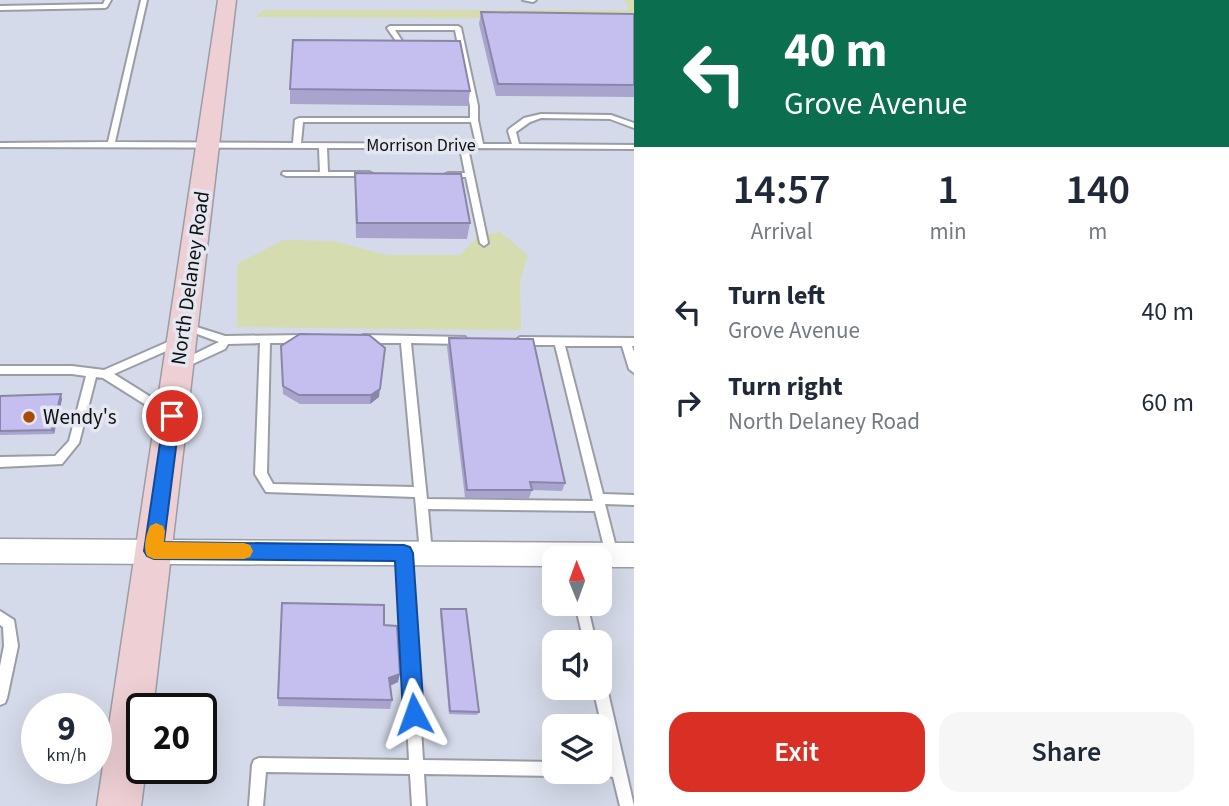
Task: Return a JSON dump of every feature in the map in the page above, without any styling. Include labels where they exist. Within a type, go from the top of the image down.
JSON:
[{"type":"street","name":"North Delaney Road","points":[[119,806],[227,0]]},
{"type":"street","points":[[0,551],[542,555]]},
{"type":"lane","points":[[0,8],[105,6],[108,0]]},
{"type":"lane","points":[[111,144],[144,0]]},
{"type":"lane","points":[[526,0],[533,0]]},
{"type":"lane","points":[[416,50],[404,50],[390,28],[458,28],[480,146]]},
{"type":"lane","points":[[451,50],[463,50]]},
{"type":"lane","points":[[516,146],[512,131],[535,116],[611,117],[634,126]]},
{"type":"lane","points":[[297,144],[299,120],[474,120]]},
{"type":"lane","name":"Morrison Drive","points":[[0,145],[208,143],[634,147]]},
{"type":"lane","points":[[323,144],[324,174]]},
{"type":"lane","points":[[463,145],[484,243]]},
{"type":"lane","points":[[286,174],[377,174]]},
{"type":"lane","points":[[444,175],[470,175]]},
{"type":"lane","points":[[0,370],[72,370],[105,374],[181,344],[225,340],[315,339]]},
{"type":"lane","points":[[354,339],[470,341]]},
{"type":"lane","points":[[181,344],[222,346],[225,340]]},
{"type":"lane","points":[[265,340],[261,474],[270,489],[421,498],[599,503],[634,500]]},
{"type":"lane","points":[[407,340],[421,498],[415,553],[419,806]]},
{"type":"lane","points":[[508,341],[630,342],[634,369]]},
{"type":"lane","points":[[559,342],[599,503],[623,555]]},
{"type":"lane","points":[[0,462],[58,461],[74,443],[92,373]]},
{"type":"lane","points":[[105,374],[172,416]]},
{"type":"lane","points":[[0,617],[9,624],[11,646],[0,698]]},
{"type":"lane","points":[[603,700],[627,806]]},
{"type":"lane","points":[[256,806],[260,765],[542,769]]},
{"type":"lane","points":[[612,769],[618,769]]},
{"type":"shaded area","points":[[0,0],[634,0],[634,806],[0,806]]},
{"type":"green space","points":[[625,0],[634,0],[634,19],[255,17],[264,10],[629,10]]},
{"type":"green space","points":[[500,232],[528,255],[520,282],[521,330],[237,327],[237,264],[283,240],[333,241],[387,255],[460,255],[479,235]]},
{"type":"building","points":[[481,12],[634,14],[634,85],[498,84]]},
{"type":"building","points":[[293,40],[460,41],[470,91],[290,89]]},
{"type":"building","points":[[355,173],[461,174],[470,223],[357,223]]},
{"type":"building","points":[[300,334],[369,335],[385,348],[380,389],[371,395],[299,395],[283,386],[281,346]]},
{"type":"building","points":[[449,338],[533,339],[565,483],[530,482],[532,490],[467,490]]},
{"type":"building","name":"Wendy's","points":[[61,394],[52,430],[0,431],[0,396]]},
{"type":"building","points":[[282,603],[384,605],[384,625],[397,626],[400,674],[389,678],[392,700],[278,698]]},
{"type":"building","points":[[441,609],[466,609],[479,712],[450,711]]},
{"type":"slow traffic","points":[[156,531],[154,551],[244,551]]},
{"type":"place","name":"Wendy's","points":[[29,417]]},
{"type":"route","points":[[172,416],[154,551],[404,553],[414,714]]}]
